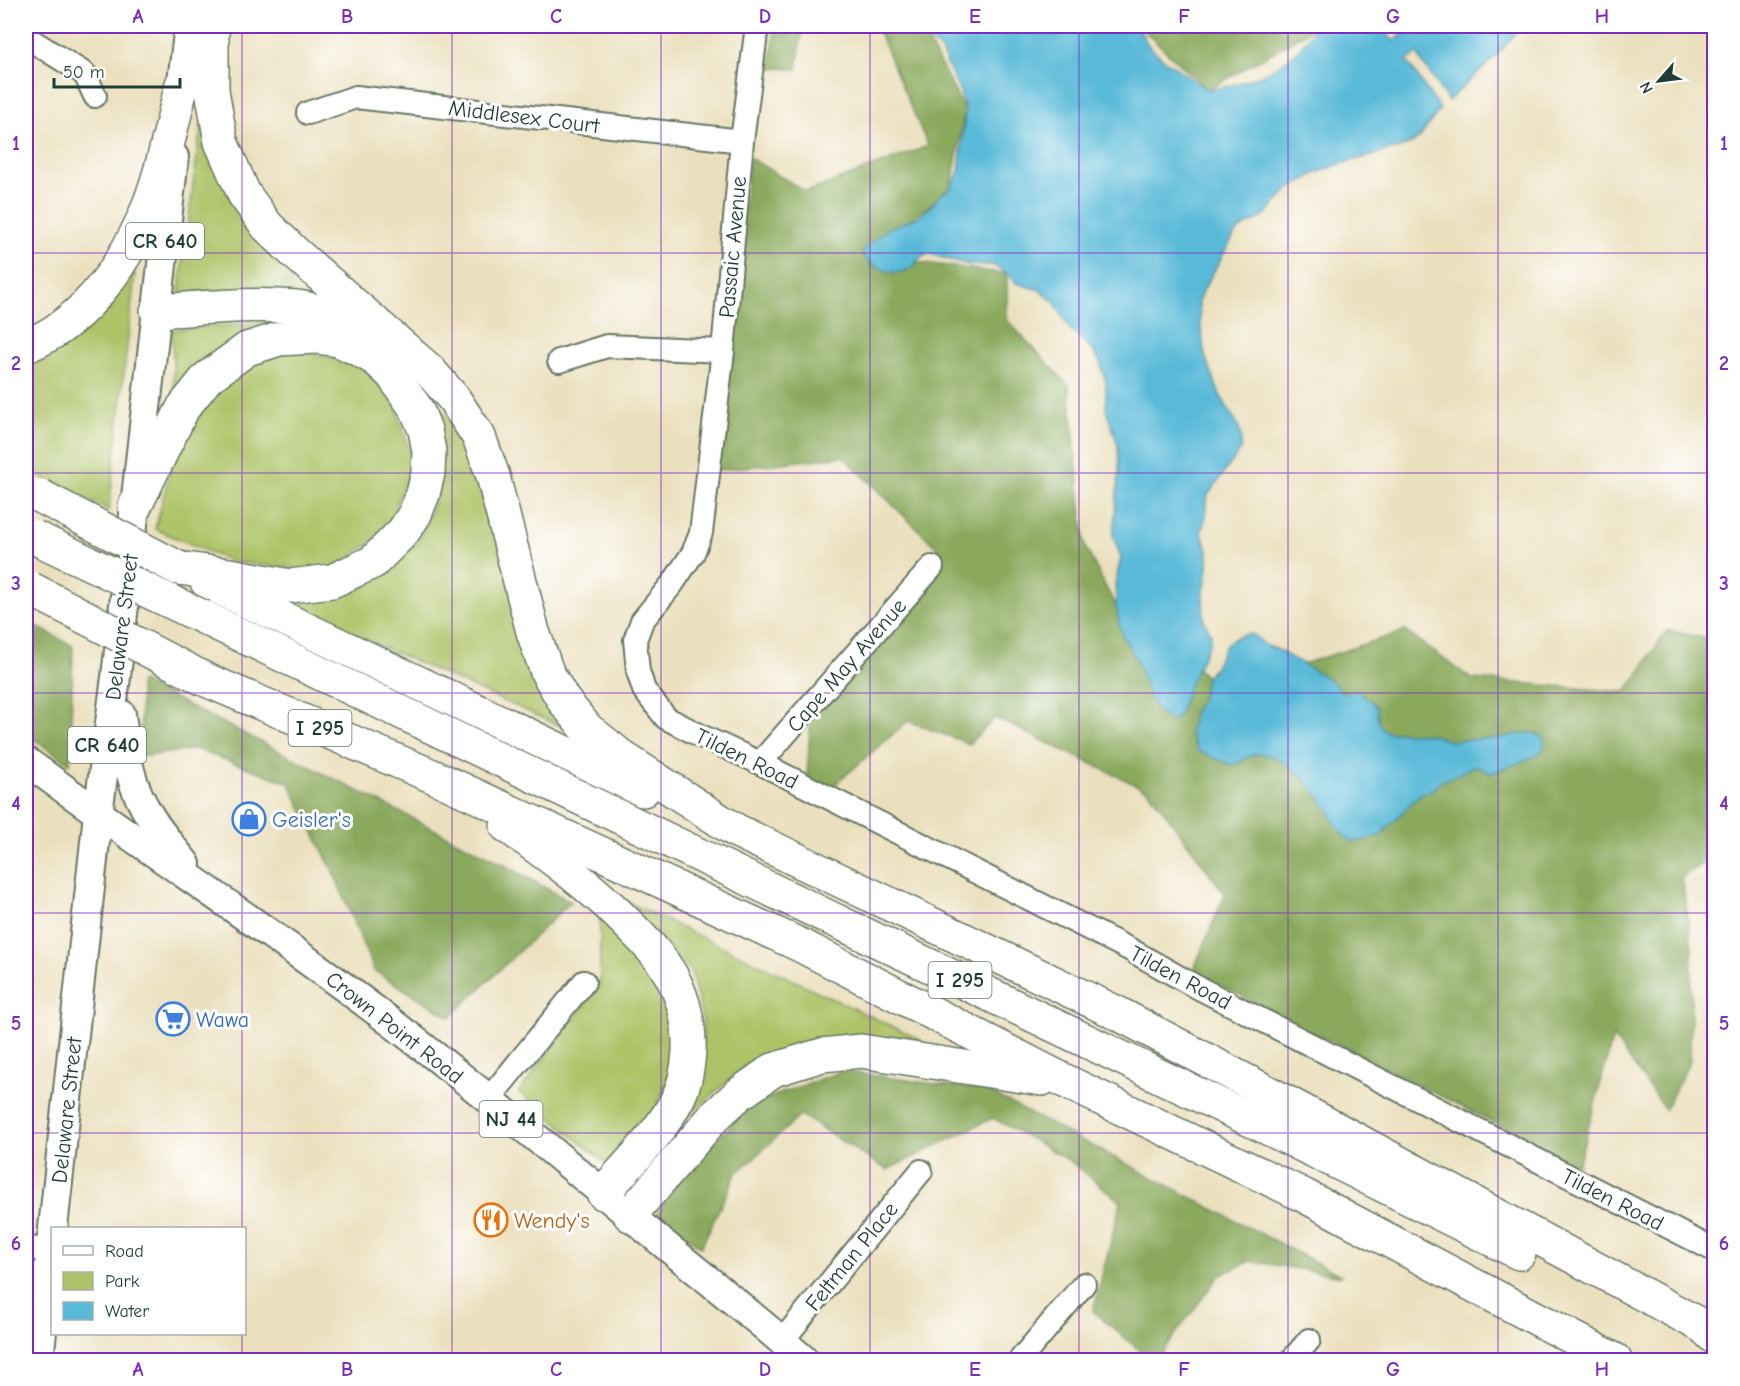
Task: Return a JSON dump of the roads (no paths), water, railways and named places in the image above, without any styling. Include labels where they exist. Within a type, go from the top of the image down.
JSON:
[{"type":"highway","points":[[212,26],[212,90],[221,142],[244,194],[267,225],[295,253],[429,370],[454,399],[479,437],[493,476],[532,632],[547,672],[564,700],[587,729],[622,757],[722,822]]},
{"type":"highway","points":[[26,346],[44,339],[68,322],[93,299],[121,261],[143,221],[154,190],[182,84]]},
{"type":"highway","points":[[158,311],[246,305],[298,308],[348,320],[386,333]]},
{"type":"highway","points":[[135,506],[183,408],[207,378],[247,349],[279,339],[316,337],[338,340],[377,360],[392,374],[417,410],[425,430],[429,451],[428,473],[423,494],[415,514],[403,532],[373,562],[332,580],[290,586],[230,574],[178,568]]},
{"type":"highway","points":[[33,493],[178,568],[647,793],[722,822],[1119,1014],[1704,1327],[1714,1336]]},
{"type":"highway","name":"I 295","points":[[30,535],[1274,1131],[1714,1350]]},
{"type":"highway","name":"I 295","points":[[28,588],[204,679],[437,778],[800,945],[1069,1083],[1303,1195],[1615,1360]]},
{"type":"highway","points":[[437,778],[566,868],[607,902],[649,944],[672,976],[684,1006],[690,1035],[688,1067],[678,1098],[663,1123],[603,1193]]},
{"type":"highway","points":[[630,1215],[714,1117],[738,1095],[773,1070],[822,1055],[861,1051],[1069,1083]]},
{"type":"main road","name":"Delaware Street","points":[[39,1360],[46,1241],[116,677],[189,26]]},
{"type":"main road","points":[[116,677],[131,774],[141,802],[160,832],[209,891]]},
{"type":"main road","name":"Crown Point Road","points":[[26,761],[345,988],[428,1051],[804,1360]]},
{"type":"street","name":"Passaic Avenue","points":[[651,700],[644,690],[638,671],[635,640],[642,621],[674,583],[693,553],[701,532],[723,351],[742,141],[757,26]]},
{"type":"street","points":[[26,37],[85,74],[95,96]]},
{"type":"street","name":"Middlesex Court","points":[[308,113],[356,97],[742,141]]},
{"type":"street","points":[[559,361],[607,346],[723,351]]},
{"type":"street","name":"Cape May Avenue","points":[[760,763],[932,567]]},
{"type":"street","name":"Tilden Road","points":[[651,700],[666,717],[700,736],[760,763],[1129,949],[1191,984],[1714,1250]]},
{"type":"street","points":[[488,1100],[584,982]]},
{"type":"street","name":"Feltman Place","points":[[782,1341],[921,1171]]},
{"type":"street","points":[[1020,1360],[1084,1284]]},
{"type":"street","points":[[1292,1360],[1309,1340]]},
{"type":"water","points":[[926,26],[1137,26],[1148,45],[1162,58],[1208,90],[1231,86],[1276,68],[1298,51],[1318,26],[1382,26],[1393,41],[1404,34],[1398,26],[1521,26],[1500,52],[1448,101],[1417,54],[1407,61],[1440,109],[1420,137],[1413,143],[1397,149],[1340,164],[1314,174],[1288,190],[1263,217],[1241,228],[1235,234],[1200,296],[1200,320],[1205,356],[1220,395],[1239,427],[1241,449],[1208,495],[1206,503],[1206,517],[1201,532],[1208,549],[1208,569],[1203,596],[1204,621],[1211,634],[1210,642],[1175,719],[1163,716],[1150,699],[1135,657],[1122,634],[1118,618],[1115,584],[1121,558],[1113,536],[1119,472],[1118,445],[1106,409],[1106,383],[1100,362],[1091,348],[1069,328],[1055,303],[1040,290],[1016,283],[1008,274],[993,265],[969,265],[929,254],[923,256],[914,266],[905,271],[891,272],[872,264],[863,255],[864,249],[889,228],[918,217],[932,205],[940,195],[950,189],[959,171],[965,111],[960,92],[941,51],[931,42]]},
{"type":"water","points":[[1249,634],[1329,679],[1344,693],[1357,690],[1373,703],[1383,730],[1390,733],[1434,735],[1449,741],[1535,733],[1544,738],[1543,749],[1532,758],[1492,773],[1473,766],[1442,781],[1432,790],[1419,795],[1382,834],[1352,842],[1340,830],[1313,788],[1287,764],[1277,758],[1257,754],[1232,765],[1199,752],[1195,746],[1190,733],[1194,712],[1201,701],[1206,677],[1214,669],[1226,644],[1237,637]]},
{"type":"place","name":"Geisler's","points":[[249,819]]},
{"type":"place","name":"Wawa","points":[[173,1019]]},
{"type":"place","name":"Wendy's","points":[[491,1220]]}]
